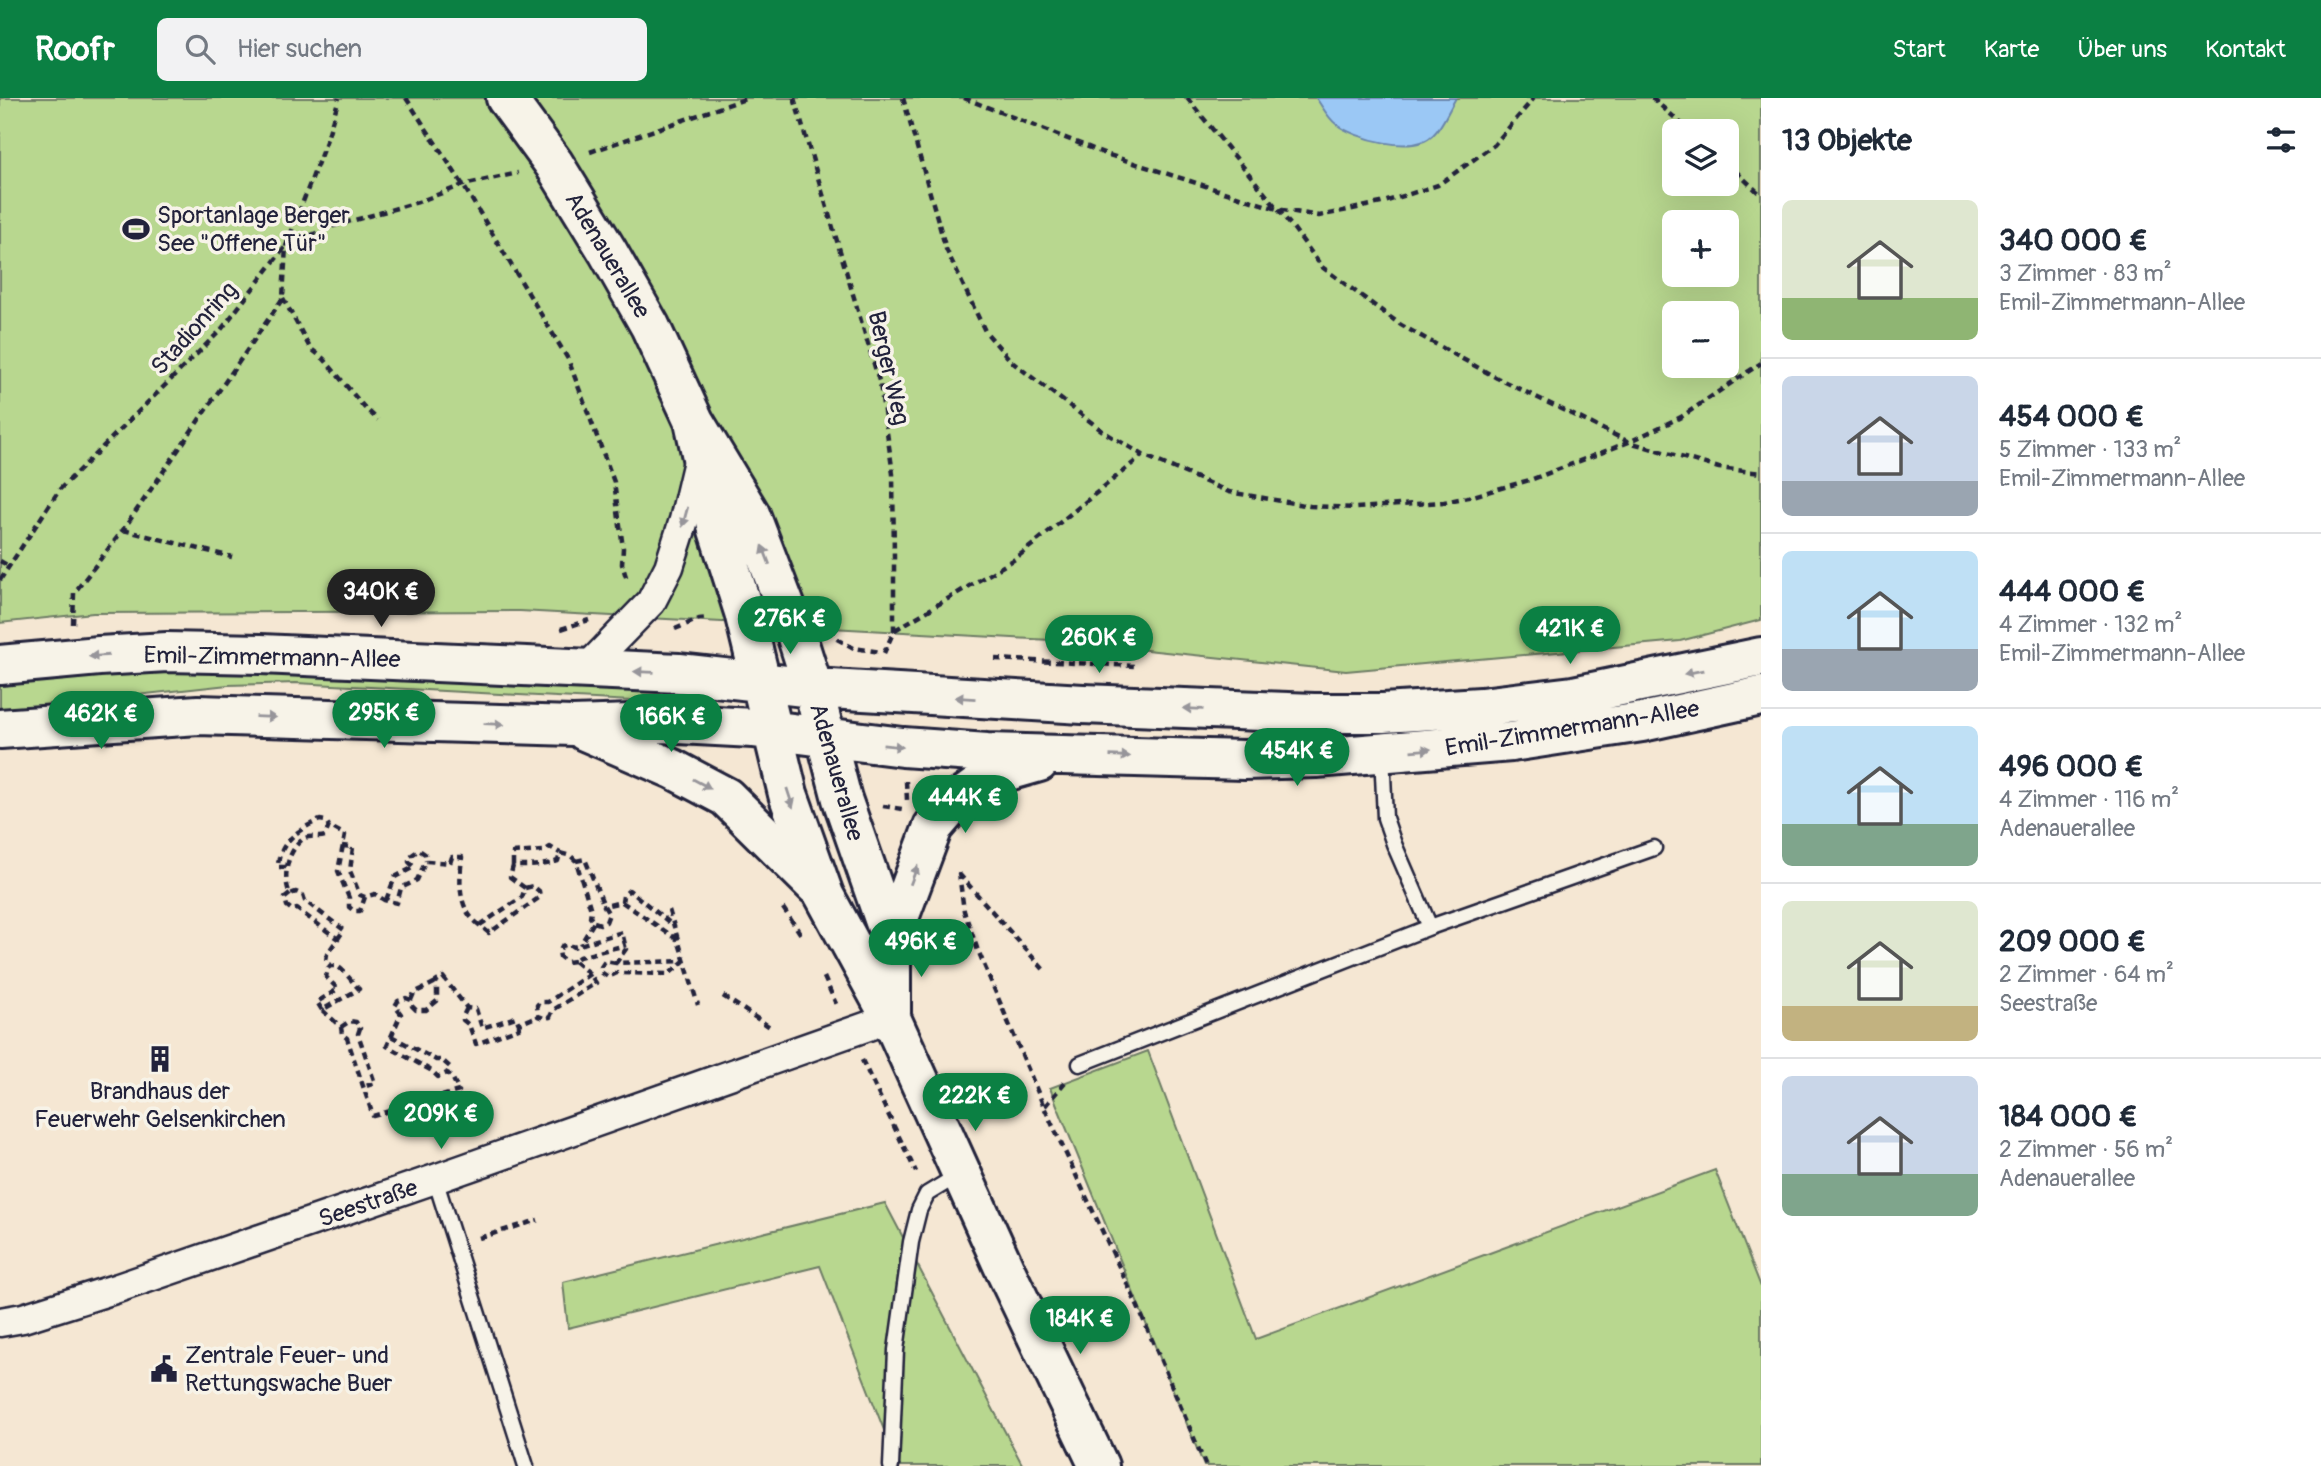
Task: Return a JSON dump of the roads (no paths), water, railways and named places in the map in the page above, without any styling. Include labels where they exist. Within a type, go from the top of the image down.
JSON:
[{"type":"main road","name":"Adenauerallee","points":[[506,98],[568,160],[650,326],[698,436],[750,514],[796,634],[842,799],[891,939],[891,1018]]},
{"type":"main road","name":"Adenauerallee","points":[[698,436],[718,530],[744,612],[788,794],[824,895],[891,1018],[961,1174],[1099,1466]]},
{"type":"main road","name":"Emil-Zimmermann-Allee","points":[[0,665],[167,652],[679,673],[813,688],[1083,704],[1289,712],[1383,733],[1525,740],[1643,722],[1761,696]]},
{"type":"main road","name":"Emil-Zimmermann-Allee","points":[[0,729],[198,715],[573,726],[662,723],[753,728],[902,747],[1244,760],[1383,733],[1481,707],[1573,696],[1761,657]]},
{"type":"main road","points":[[573,726],[673,769],[726,797],[824,895]]},
{"type":"main road","points":[[891,939],[933,827],[952,805],[983,782],[1011,770],[1067,755]]},
{"type":"street","points":[[584,671],[652,602],[669,568],[684,520],[698,436]]},
{"type":"street","name":"Seestraße","points":[[0,1322],[23,1318],[118,1288],[435,1180],[891,1018]]},
{"type":"lane","points":[[1383,733],[1385,818],[1430,927]]},
{"type":"lane","points":[[1080,1064],[1430,927],[1654,848]]},
{"type":"lane","points":[[891,1466],[896,1350],[911,1242],[919,1210],[927,1194],[961,1174]]},
{"type":"lane","points":[[435,1180],[526,1466]]},
{"type":"water","points":[[1316,98],[1456,98],[1433,135],[1424,141],[1399,144],[1385,143],[1345,130],[1330,119]]},
{"type":"place","name":"Sportanlage Berger See \"Offene Tür\"","points":[[136,229]]},
{"type":"place","name":"Brandhaus der Feuerwehr Gelsenkirchen","points":[[160,1059]]},
{"type":"place","name":"Zentrale Feuer- und Rettungswache Buer","points":[[164,1369]]}]
